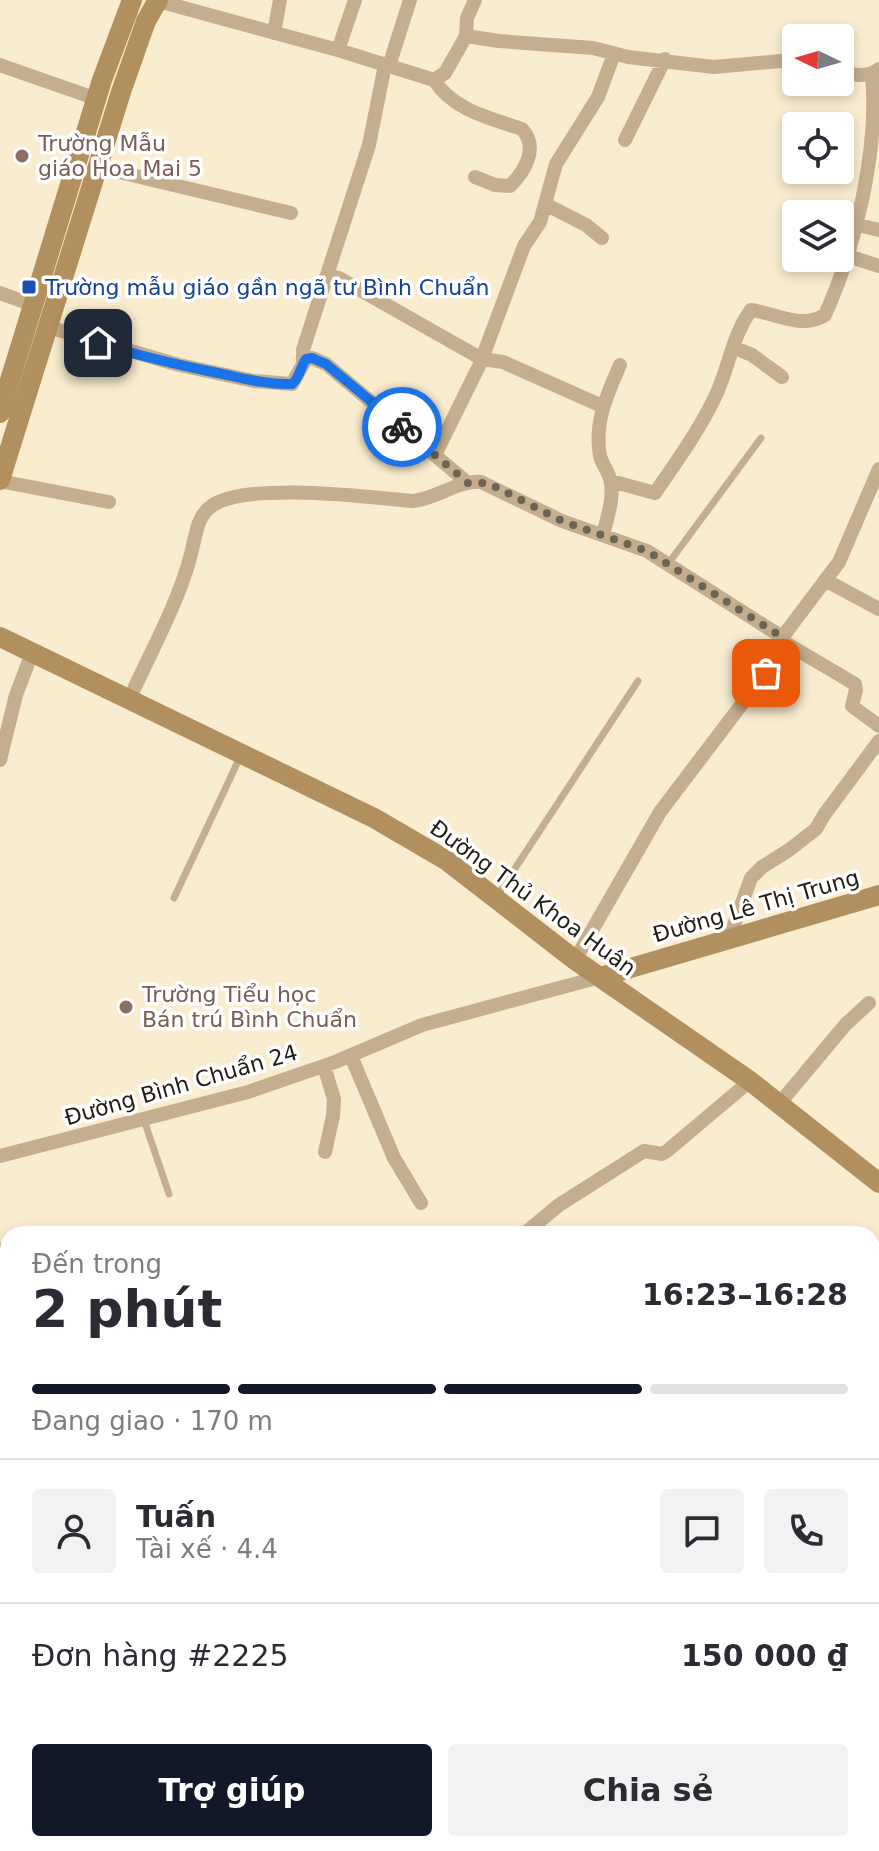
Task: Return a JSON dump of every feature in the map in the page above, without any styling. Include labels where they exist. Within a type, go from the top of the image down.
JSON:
[{"type":"main road","points":[[1,406],[33,305],[106,103],[132,0]]},
{"type":"main road","points":[[0,481],[98,167],[106,103],[158,1]]},
{"type":"main road","name":"Đường Thủ Khoa Huân","points":[[0,637],[374,818],[446,860],[575,960],[750,1081],[878,1182]]},
{"type":"main road","name":"Đường Lê Thị Trung","points":[[600,977],[879,895]]},
{"type":"street","points":[[274,33],[280,0]]},
{"type":"street","points":[[338,50],[355,0]]},
{"type":"street","points":[[303,363],[303,350],[369,145],[387,65],[410,0]]},
{"type":"street","points":[[434,80],[445,73],[466,36],[467,18],[475,0]]},
{"type":"street","points":[[158,1],[338,50],[434,80],[443,94],[470,111],[522,129],[528,136],[531,150],[522,174],[510,186],[495,185],[475,177]]},
{"type":"street","points":[[466,36],[593,48],[614,54],[727,67],[782,61]]},
{"type":"street","points":[[435,455],[482,359],[524,246],[540,222],[556,164],[598,97],[614,54]]},
{"type":"street","points":[[625,140],[665,59]]},
{"type":"street","points":[[0,65],[106,103]]},
{"type":"street","points":[[854,75],[875,72],[878,97],[875,179],[854,237]]},
{"type":"street","points":[[98,167],[291,213]]},
{"type":"street","points":[[545,204],[586,225],[602,238]]},
{"type":"street","points":[[858,225],[879,230]]},
{"type":"street","points":[[854,258],[879,266]]},
{"type":"street","points":[[611,481],[655,493],[716,395],[743,321],[751,310],[794,321],[817,320],[825,315],[842,272]]},
{"type":"street","points":[[327,275],[339,278],[482,359],[503,362],[602,406]]},
{"type":"street","points":[[0,293],[33,305]]},
{"type":"street","points":[[48,327],[150,358],[254,381],[292,384],[309,358],[326,364],[468,483]]},
{"type":"street","points":[[733,347],[752,355],[782,377]]},
{"type":"street","points":[[603,535],[611,502],[611,481],[600,458],[599,426],[602,406],[620,365]]},
{"type":"street","points":[[575,960],[660,812],[718,732],[777,660],[783,650],[782,640],[839,562],[879,469]]},
{"type":"street","points":[[0,481],[109,502]]},
{"type":"street","points":[[129,700],[185,575],[197,525],[212,506],[228,499],[287,494],[413,501],[428,499],[468,483],[488,483],[562,521],[647,551],[668,564],[855,684],[852,706],[879,726]]},
{"type":"street","points":[[825,580],[879,609]]},
{"type":"street","points":[[0,760],[16,695],[32,653]]},
{"type":"street","points":[[729,939],[751,878],[816,829],[879,741]]},
{"type":"street","name":"Đường Bình Chuẩn 24","points":[[0,1156],[248,1092],[351,1056],[422,1025],[600,977]]},
{"type":"street","points":[[779,1104],[846,1024],[874,1006]]},
{"type":"street","points":[[351,1056],[394,1158],[421,1203]]},
{"type":"street","points":[[324,1066],[334,1099],[325,1152]]},
{"type":"street","points":[[534,1226],[559,1205],[644,1151],[662,1154],[667,1151],[750,1081]]},
{"type":"street","points":[[0,1517],[0,1567]]},
{"type":"lane","points":[[668,564],[761,438]]},
{"type":"lane","points":[[495,898],[638,681]]},
{"type":"lane","points":[[174,898],[241,754]]},
{"type":"lane","points":[[144,1120],[169,1194]]},
{"type":"way so far","points":[[402,427],[468,483],[488,483],[562,521],[647,551],[779,635],[784,642],[783,650],[766,673]]},
{"type":"place","name":"Trường Mẫu giáo Hoa Mai 5","points":[[22,156]]},
{"type":"place","name":"Trường mẫu giáo gần ngã tư Bình Chuẩn","points":[[29,287]]},
{"type":"place","name":"Trường Tiểu học Bán trú Bình Chuẩn","points":[[126,1007]]},
{"type":"route","points":[[98,343],[179,365],[254,381],[285,384],[296,381],[303,363],[312,358],[326,364],[402,427]]}]
